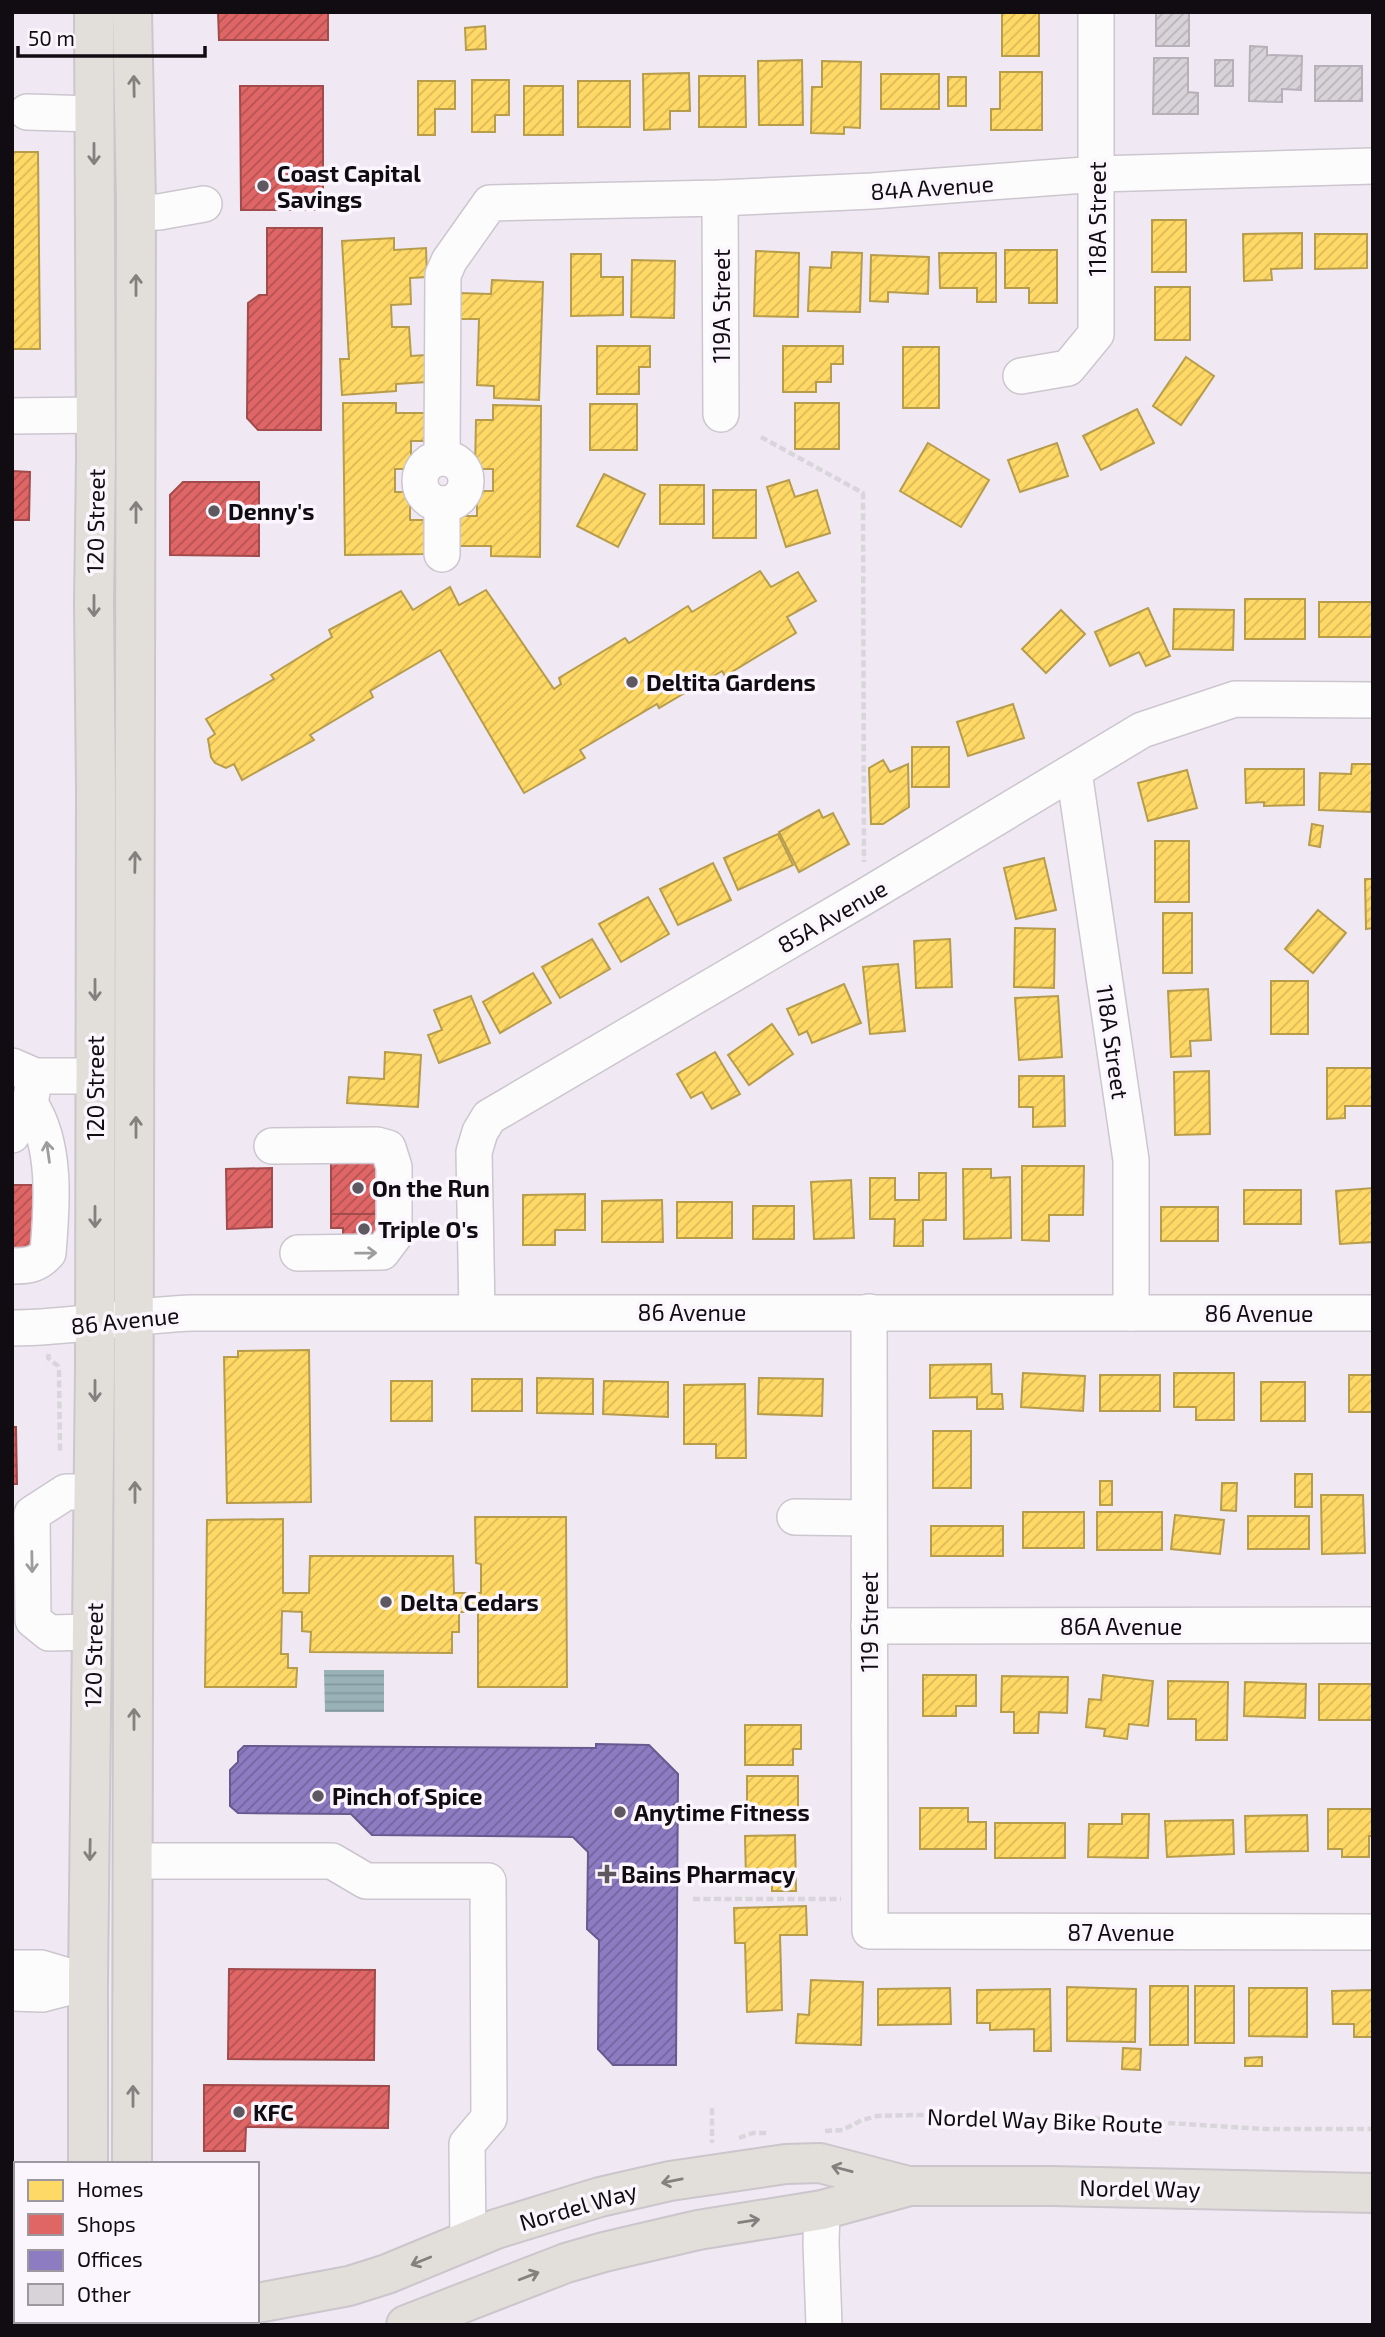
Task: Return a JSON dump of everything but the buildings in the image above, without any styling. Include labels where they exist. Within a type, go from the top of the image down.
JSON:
[{"type":"main road","name":"120 Street","points":[[88,2162],[95,1323],[96,415],[93,12]]},
{"type":"main road","name":"120 Street","points":[[132,12],[136,212],[135,1861],[132,2162]]},
{"type":"main road","points":[[96,415],[112,427],[110,548],[136,606]]},
{"type":"main road","points":[[91,1733],[104,1743],[109,1752],[113,1765],[114,1831],[122,1853],[135,1861]]},
{"type":"main road","name":"Nordel Way","points":[[259,2303],[349,2286],[387,2274],[549,2211],[612,2194],[670,2181],[786,2164],[820,2163],[908,2186],[1051,2186],[1373,2193]]},
{"type":"main road","name":"Nordel Way","points":[[406,2325],[543,2271],[592,2255],[698,2230],[822,2210],[908,2186]]},
{"type":"street","name":"118A Street","points":[[1021,376],[1068,368],[1096,334],[1096,12]]},
{"type":"street","points":[[27,112],[94,114]]},
{"type":"street","name":"84A Avenue","points":[[442,554],[442,504],[456,500],[461,495],[466,480],[461,466],[455,461],[442,458],[443,275],[449,261],[490,203],[720,198],[872,191],[1098,174],[1373,166]]},
{"type":"street","name":"119A Street","points":[[720,198],[721,414]]},
{"type":"street","points":[[136,212],[159,212],[204,204]]},
{"type":"street","points":[[12,416],[96,415]]},
{"type":"street","name":"85A Avenue","points":[[477,1312],[474,1152],[480,1132],[489,1117],[1142,730],[1235,699],[1373,700]]},
{"type":"street","name":"118A Street","points":[[1074,772],[1131,1160],[1131,1313]]},
{"type":"street","points":[[26,1082],[94,1076]]},
{"type":"street","points":[[12,1135],[26,1082]]},
{"type":"street","points":[[12,1266],[39,1263],[48,1253],[50,1160],[40,1120],[26,1082]]},
{"type":"street","points":[[272,1146],[377,1145],[388,1149],[394,1167],[394,1236],[382,1252],[298,1253]]},
{"type":"street","name":"119 Street","points":[[869,1312],[870,1931]]},
{"type":"street","name":"86 Avenue","points":[[12,1328],[54,1328],[193,1313],[1373,1313]]},
{"type":"street","points":[[93,1632],[50,1633],[33,1620],[22,1514],[66,1492],[94,1492]]},
{"type":"street","points":[[794,1517],[869,1518]]},
{"type":"street","name":"86A Avenue","points":[[869,1626],[1373,1625]]},
{"type":"street","points":[[135,1861],[331,1861],[366,1881],[488,1881],[489,2118],[467,2144],[468,2241]]},
{"type":"street","name":"87 Avenue","points":[[870,1931],[1373,1933]]},
{"type":"street","points":[[12,1968],[41,1968],[88,1982]]},
{"type":"street","points":[[12,1993],[42,1994],[88,1982]]},
{"type":"street","points":[[822,2210],[824,2325]]},
{"type":"path","points":[[761,437],[863,493],[864,870]]},
{"type":"path","points":[[49,1351],[48,1358],[58,1366],[59,1372],[61,1456]]},
{"type":"path","points":[[693,1899],[841,1899]]},
{"type":"path","points":[[712,2108],[713,2148]]},
{"type":"path","name":"Nordel Way Bike Route","points":[[817,2131],[842,2130],[877,2116],[912,2115],[1054,2116],[1265,2129],[1373,2129]]},
{"type":"path","points":[[733,2141],[753,2133],[779,2132]]},
{"type":"water","points":[[324,1670],[384,1670],[384,1712],[325,1712]]},
{"type":"place","name":"Coast Capital Savings","points":[[263,186]]},
{"type":"place","name":"Denny's","points":[[214,511]]},
{"type":"place","name":"Deltita Gardens","points":[[632,682]]},
{"type":"place","name":"On the Run","points":[[358,1188]]},
{"type":"place","name":"Triple O's","points":[[364,1229]]},
{"type":"place","name":"Delta Cedars","points":[[386,1602]]},
{"type":"place","name":"Pinch of Spice","points":[[318,1796]]},
{"type":"place","name":"Anytime Fitness","points":[[620,1812]]},
{"type":"place","name":"Bains Pharmacy","points":[[607,1874]]},
{"type":"place","name":"KFC","points":[[239,2112]]}]
